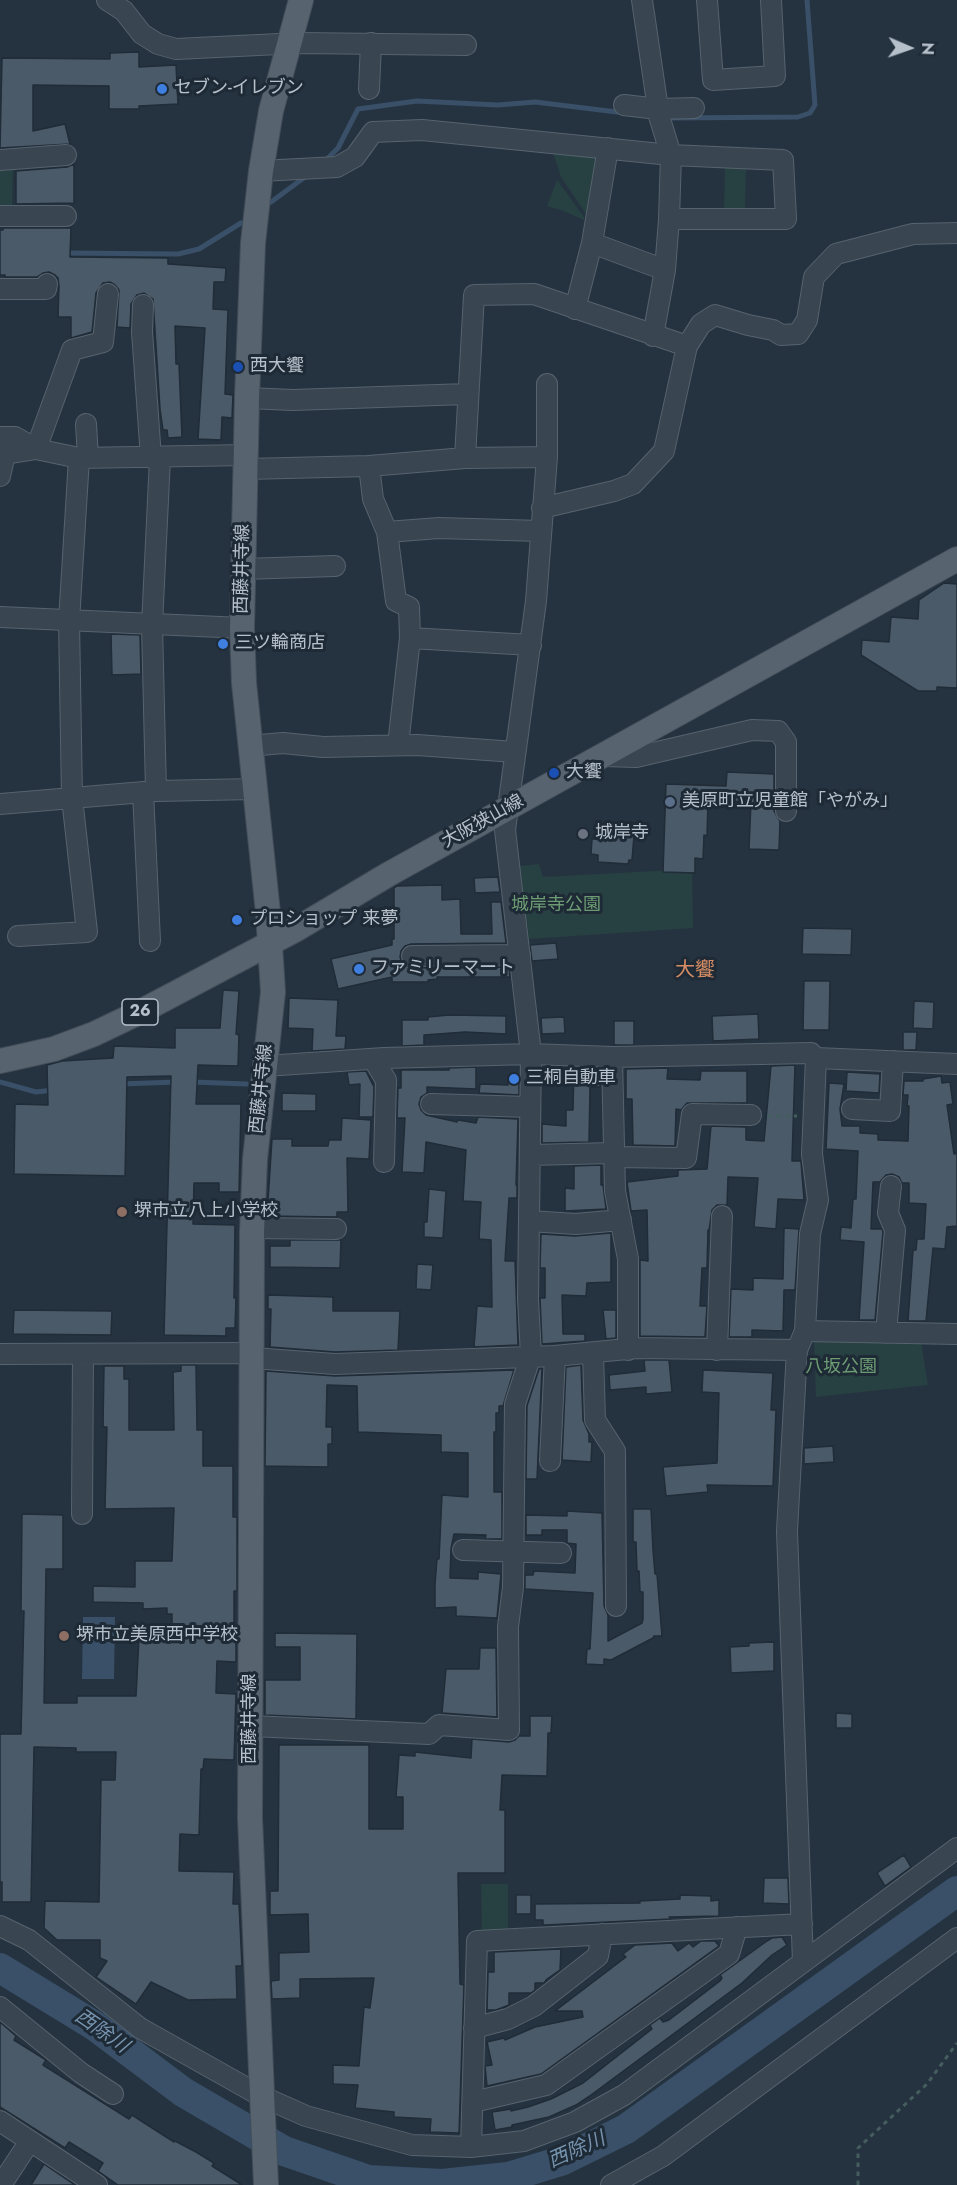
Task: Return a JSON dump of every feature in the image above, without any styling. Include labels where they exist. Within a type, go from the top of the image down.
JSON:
[{"type":"main road","name":"西藤井寺線","points":[[266,2182],[250,1818],[252,1228],[255,1159],[273,992],[271,942],[249,746],[242,628],[253,243],[261,171],[272,111],[301,0]]},
{"type":"main road","name":"大阪狭山線","points":[[0,1061],[54,1049],[94,1034],[140,1012],[271,942],[389,874],[957,560]]},
{"type":"street","points":[[107,0],[124,11],[142,34],[158,44],[176,49],[300,43],[466,45]]},
{"type":"street","points":[[642,0],[658,109],[671,155],[669,219],[664,270],[653,336]]},
{"type":"street","points":[[707,0],[713,80],[775,76],[771,0]]},
{"type":"street","points":[[369,89],[371,43]]},
{"type":"street","points":[[624,105],[658,109],[694,108]]},
{"type":"street","points":[[261,171],[337,166],[355,157],[373,132],[422,130],[671,155],[783,160],[786,219],[669,219]]},
{"type":"street","points":[[575,309],[592,243],[608,148]]},
{"type":"street","points":[[0,160],[66,155]]},
{"type":"street","points":[[0,216],[66,216]]},
{"type":"street","points":[[542,508],[614,491],[633,484],[664,452],[687,346],[700,324],[715,315],[772,330],[781,335],[798,334],[807,320],[814,278],[836,254],[914,234],[957,233]]},
{"type":"street","points":[[592,243],[664,270]]},
{"type":"street","points":[[0,289],[46,289],[47,284]]},
{"type":"street","points":[[36,449],[72,350],[103,342],[108,294]]},
{"type":"street","points":[[465,458],[474,295],[534,294],[687,346]]},
{"type":"street","points":[[142,305],[142,332],[155,458],[149,791],[150,941]]},
{"type":"street","points":[[251,1725],[429,1734],[439,1725],[509,1730],[508,1627],[513,1587],[515,1404],[531,1356],[528,1299],[531,1054],[505,830],[514,752],[531,645],[547,457],[547,384]]},
{"type":"street","points":[[247,398],[294,400],[467,394]]},
{"type":"street","points":[[18,936],[87,932],[72,798],[69,621],[86,424]]},
{"type":"street","points":[[0,437],[15,437],[36,449],[83,458],[369,465],[465,458],[547,457]]},
{"type":"street","points":[[0,476],[5,454],[36,449]]},
{"type":"street","points":[[369,465],[373,499],[387,532],[396,601],[409,607],[410,638],[398,746]]},
{"type":"street","points":[[387,532],[439,528],[540,531]]},
{"type":"street","points":[[243,569],[335,566]]},
{"type":"street","points":[[0,617],[242,628]]},
{"type":"street","points":[[410,638],[531,645]]},
{"type":"street","points":[[603,756],[636,757],[752,730],[778,731],[786,742],[786,811]]},
{"type":"street","points":[[249,746],[283,743],[323,747],[398,746],[514,752]]},
{"type":"street","points":[[0,804],[149,791],[254,789]]},
{"type":"street","points":[[412,956],[520,955]]},
{"type":"street","points":[[265,1066],[373,1059],[531,1054],[612,1057],[811,1053],[816,1058],[957,1064]]},
{"type":"street","points":[[612,1057],[615,1191],[628,1259],[628,1350]]},
{"type":"street","points":[[803,1962],[787,1531],[797,1350],[805,1331],[810,1234],[818,1200],[812,1154],[816,1058]]},
{"type":"street","points":[[373,1059],[386,1080],[384,1162]]},
{"type":"street","points":[[852,1109],[890,1111],[893,1061]]},
{"type":"street","points":[[431,1104],[530,1107]]},
{"type":"street","points":[[530,1155],[686,1158],[692,1113],[751,1115]]},
{"type":"street","points":[[886,1333],[895,1230],[888,1213],[891,1186]]},
{"type":"street","points":[[717,1350],[722,1216]]},
{"type":"street","points":[[530,1221],[576,1224],[621,1220]]},
{"type":"street","points":[[252,1228],[336,1229]]},
{"type":"street","points":[[805,1331],[957,1334]]},
{"type":"street","points":[[0,1354],[252,1356],[335,1364],[555,1356],[637,1348],[797,1350]]},
{"type":"street","points":[[593,1353],[595,1420],[615,1451],[616,1606]]},
{"type":"street","points":[[82,1514],[83,1354]]},
{"type":"street","points":[[550,1461],[555,1356]]},
{"type":"street","points":[[463,1550],[561,1554]]},
{"type":"street","points":[[0,1926],[29,1940],[140,2028],[262,2103],[412,2145],[471,2147],[524,2141],[575,2122],[624,2095],[957,1848]]},
{"type":"street","points":[[471,2147],[477,1941],[802,1924]]},
{"type":"street","points":[[473,2102],[546,2085],[729,1954],[737,1927]]},
{"type":"street","points":[[474,2028],[508,2019],[534,2006],[598,1956],[602,1934]]},
{"type":"street","points":[[611,2185],[663,2156],[957,1938]]},
{"type":"street","points":[[0,2007],[81,2073],[113,2094]]},
{"type":"street","points":[[0,2121],[97,2185]]},
{"type":"street","points":[[1,2185],[30,2141]]},
{"type":"path","points":[[751,1115],[813,1117]]},
{"type":"path","points":[[858,2185],[858,2148],[927,2084],[957,2043]]},
{"type":"green space","points":[[552,149],[593,154],[596,158],[586,214],[561,177]]},
{"type":"green space","points":[[725,166],[746,166],[745,211],[724,211]]},
{"type":"green space","points":[[0,168],[13,168],[12,211],[0,211]]},
{"type":"green space","points":[[557,180],[584,217],[584,220],[547,206]]},
{"type":"green space","name":"城岸寺公園","points":[[539,864],[543,877],[692,869],[693,928],[529,939],[520,866]]},
{"type":"green space","name":"八坂公園","points":[[814,1342],[921,1342],[928,1385],[816,1397]]},
{"type":"green space","points":[[481,1884],[508,1884],[508,1933],[482,1934]]},
{"type":"water","points":[[83,1617],[115,1617],[114,1679],[82,1679]]},
{"type":"building","points":[[139,52],[139,67],[176,65],[178,104],[139,106],[139,109],[109,109],[109,86],[33,85],[33,131],[65,124],[70,144],[0,148],[2,58],[110,59],[110,53]]},
{"type":"building","points":[[74,164],[74,203],[16,204],[16,171],[67,167]]},
{"type":"building","points":[[3,228],[71,228],[70,257],[168,258],[168,264],[226,268],[225,282],[214,282],[213,309],[228,310],[225,394],[233,395],[232,418],[222,417],[221,440],[198,439],[205,328],[175,326],[182,437],[168,438],[167,430],[163,430],[160,409],[153,299],[144,293],[137,295],[131,304],[130,328],[117,327],[119,290],[110,282],[103,283],[96,293],[92,332],[71,338],[71,317],[58,317],[59,286],[55,275],[49,272],[37,277],[0,275],[0,230]]},
{"type":"building","points":[[944,583],[957,584],[957,688],[937,687],[937,691],[918,691],[861,655],[862,640],[889,642],[891,617],[918,619],[919,600]]},
{"type":"building","points":[[111,634],[140,635],[141,674],[112,675]]},
{"type":"building","points":[[727,772],[774,774],[774,811],[780,821],[779,850],[749,849],[751,802],[708,800],[707,836],[704,835],[703,859],[695,858],[695,873],[663,872],[666,784],[726,786]]},
{"type":"building","points":[[597,834],[634,836],[632,860],[629,860],[628,864],[598,862],[598,855],[591,854],[592,839],[597,839]]},
{"type":"building","points":[[498,877],[500,892],[475,893],[474,878]]},
{"type":"building","points":[[442,885],[442,900],[460,899],[461,934],[492,934],[491,902],[501,902],[506,943],[411,944],[405,946],[401,951],[402,963],[412,968],[509,967],[510,977],[437,977],[428,982],[392,982],[392,977],[338,989],[331,959],[392,945],[394,888],[397,886]]},
{"type":"building","points":[[803,928],[852,929],[851,955],[802,954]]},
{"type":"building","points":[[556,943],[558,959],[532,961],[530,945]]},
{"type":"building","points":[[804,981],[830,981],[829,1030],[803,1030]]},
{"type":"building","points":[[223,990],[239,991],[236,1034],[239,1035],[238,1066],[198,1065],[196,1104],[241,1104],[239,1192],[219,1192],[219,1183],[194,1183],[193,1224],[235,1225],[235,1328],[226,1328],[226,1336],[164,1335],[171,1076],[127,1077],[125,1176],[14,1174],[15,1104],[48,1105],[47,1065],[62,1061],[113,1058],[114,1046],[175,1048],[175,1028],[220,1028]]},
{"type":"building","points":[[289,998],[338,1000],[336,1036],[346,1036],[345,1049],[312,1051],[313,1029],[288,1028]]},
{"type":"building","points":[[914,1001],[934,1002],[933,1029],[913,1028]]},
{"type":"building","points":[[758,1014],[759,1039],[713,1041],[712,1016]]},
{"type":"building","points":[[506,1016],[506,1034],[465,1032],[424,1035],[424,1045],[402,1046],[402,1020],[428,1020],[428,1017]]},
{"type":"building","points":[[564,1017],[565,1033],[542,1034],[541,1018]]},
{"type":"building","points":[[614,1021],[634,1021],[634,1045],[614,1045]]},
{"type":"building","points":[[903,1032],[917,1032],[916,1050],[903,1050]]},
{"type":"building","points":[[795,1065],[792,1161],[801,1161],[804,1200],[778,1199],[776,1229],[754,1227],[758,1178],[728,1177],[727,1205],[717,1205],[712,1210],[708,1230],[707,1268],[702,1268],[700,1306],[707,1306],[705,1337],[640,1336],[640,1260],[648,1261],[647,1210],[631,1211],[627,1182],[678,1176],[678,1170],[707,1169],[711,1126],[746,1127],[746,1140],[764,1141],[771,1066]]},
{"type":"building","points":[[476,1067],[476,1089],[427,1087],[427,1093],[421,1097],[419,1104],[426,1115],[457,1122],[458,1120],[476,1123],[478,1117],[518,1119],[517,1198],[509,1198],[505,1261],[515,1261],[518,1345],[474,1347],[477,1306],[492,1307],[491,1240],[479,1239],[481,1202],[463,1201],[466,1150],[426,1142],[424,1173],[402,1172],[405,1118],[397,1118],[401,1070],[449,1070],[449,1068]]},
{"type":"building","points":[[574,1068],[600,1069],[600,1087],[590,1087],[589,1142],[542,1143],[542,1124],[566,1126],[566,1110],[573,1110]]},
{"type":"building","points":[[668,1068],[667,1079],[700,1080],[701,1071],[747,1071],[747,1103],[687,1103],[681,1110],[676,1109],[675,1146],[633,1145],[632,1099],[626,1099],[626,1069]]},
{"type":"building","points":[[366,1071],[374,1087],[373,1117],[359,1117],[360,1084],[349,1085],[347,1072]]},
{"type":"building","points":[[847,1072],[880,1074],[879,1093],[846,1091]]},
{"type":"building","points":[[508,1076],[519,1076],[519,1095],[479,1093],[480,1084],[508,1085]]},
{"type":"building","points":[[941,1076],[942,1083],[950,1082],[953,1104],[947,1105],[954,1154],[957,1153],[957,1226],[947,1227],[945,1249],[933,1248],[926,1321],[908,1321],[913,1250],[916,1250],[917,1239],[924,1239],[926,1204],[909,1203],[909,1183],[902,1183],[899,1177],[892,1174],[886,1175],[880,1182],[873,1182],[871,1229],[882,1229],[883,1232],[875,1320],[859,1320],[864,1242],[840,1240],[841,1227],[851,1228],[853,1199],[856,1199],[858,1151],[826,1149],[829,1083],[844,1084],[840,1109],[842,1126],[860,1126],[860,1133],[878,1134],[878,1140],[908,1141],[909,1106],[907,1106],[908,1095],[903,1095],[904,1081],[923,1081],[923,1079]]},
{"type":"building","points":[[282,1093],[316,1094],[316,1111],[282,1111]]},
{"type":"building","points":[[342,1118],[371,1120],[369,1159],[347,1158],[348,1212],[337,1212],[337,1217],[267,1216],[272,1139],[292,1139],[292,1146],[328,1146],[329,1140],[341,1140]]},
{"type":"building","points":[[601,1165],[601,1185],[603,1185],[606,1209],[565,1211],[565,1188],[574,1189],[574,1166]]},
{"type":"building","points":[[429,1189],[446,1191],[443,1238],[424,1237]]},
{"type":"building","points":[[784,1228],[799,1229],[795,1290],[784,1290],[783,1331],[752,1330],[752,1337],[729,1337],[731,1289],[753,1290],[753,1278],[783,1279]]},
{"type":"building","points":[[611,1233],[611,1282],[587,1283],[586,1296],[562,1295],[563,1334],[585,1334],[585,1341],[542,1344],[540,1298],[545,1298],[545,1268],[540,1268],[541,1234],[575,1236]]},
{"type":"building","points":[[290,1240],[341,1240],[340,1268],[270,1267],[270,1246],[290,1246]]},
{"type":"building","points":[[417,1264],[433,1265],[431,1290],[416,1289]]},
{"type":"building","points":[[268,1295],[333,1297],[333,1311],[400,1311],[398,1350],[335,1352],[270,1347],[271,1309],[268,1309]]},
{"type":"building","points":[[14,1310],[112,1311],[111,1335],[13,1334]]},
{"type":"building","points":[[603,1310],[616,1310],[616,1338],[606,1339]]},
{"type":"building","points":[[644,1360],[669,1360],[672,1392],[646,1394],[646,1387],[610,1390],[609,1375],[645,1371]]},
{"type":"building","points":[[181,1365],[196,1365],[197,1430],[203,1430],[203,1466],[233,1466],[233,1517],[237,1517],[237,1591],[234,1591],[236,1662],[217,1661],[216,1693],[236,1694],[234,1760],[204,1759],[203,1769],[201,1769],[199,1835],[180,1834],[179,1871],[234,1872],[233,1904],[239,1904],[242,1966],[236,1966],[237,1999],[188,2000],[151,1982],[136,2004],[96,1977],[107,1961],[100,1958],[100,1940],[57,1940],[44,1928],[45,1901],[99,1902],[101,1780],[115,1780],[116,1752],[76,1752],[76,1748],[34,1747],[31,1902],[2,1902],[0,1734],[21,1734],[24,1611],[21,1611],[22,1514],[63,1515],[63,1569],[46,1569],[44,1703],[77,1703],[77,1696],[136,1696],[139,1638],[172,1639],[172,1614],[167,1614],[167,1608],[143,1609],[143,1603],[93,1602],[93,1586],[135,1587],[135,1561],[172,1561],[174,1508],[105,1509],[107,1427],[103,1427],[104,1366],[124,1366],[124,1379],[129,1379],[129,1430],[174,1430],[173,1372],[181,1371]]},
{"type":"building","points":[[581,1365],[583,1420],[589,1434],[589,1442],[592,1442],[591,1462],[562,1460],[566,1367]]},
{"type":"building","points":[[542,1368],[537,1479],[526,1479],[527,1406],[539,1369]]},
{"type":"building","points":[[514,1370],[503,1406],[499,1406],[499,1413],[496,1413],[496,1432],[494,1432],[494,1492],[502,1492],[502,1539],[485,1539],[486,1535],[454,1534],[451,1549],[450,1578],[478,1579],[478,1572],[501,1574],[497,1618],[456,1616],[456,1607],[435,1608],[442,1495],[468,1497],[468,1453],[441,1452],[441,1435],[358,1432],[357,1386],[327,1385],[326,1427],[332,1427],[332,1444],[328,1444],[328,1467],[265,1466],[266,1371],[335,1376]]},
{"type":"building","points":[[703,1370],[773,1373],[771,1410],[776,1410],[773,1486],[707,1485],[708,1492],[666,1496],[663,1467],[717,1463],[719,1393],[702,1392]]},
{"type":"building","points":[[833,1446],[834,1462],[804,1464],[804,1448]]},
{"type":"building","points":[[633,1509],[651,1509],[662,1636],[654,1636],[611,1660],[604,1659],[604,1665],[586,1664],[587,1649],[590,1649],[593,1593],[525,1589],[525,1575],[533,1575],[534,1571],[575,1573],[576,1544],[567,1543],[567,1530],[542,1530],[542,1535],[526,1535],[526,1515],[567,1516],[567,1511],[602,1513],[604,1606],[608,1615],[608,1641],[642,1623],[643,1619],[643,1592],[640,1592],[639,1571],[637,1571],[636,1542],[633,1542]]},
{"type":"building","points":[[275,1633],[357,1634],[356,1719],[265,1715],[265,1680],[300,1680],[300,1647],[275,1647]]},
{"type":"building","points":[[774,1642],[774,1671],[731,1673],[730,1647],[749,1646],[749,1643]]},
{"type":"building","points":[[480,1648],[496,1648],[497,1717],[442,1713],[446,1669],[479,1669]]},
{"type":"building","points":[[836,1713],[852,1714],[852,1728],[836,1728]]},
{"type":"building","points":[[530,1716],[552,1716],[551,1733],[548,1733],[547,1776],[502,1775],[500,1810],[505,1810],[505,1873],[458,1873],[460,1984],[464,1985],[459,2133],[430,2132],[431,2119],[394,2117],[394,2112],[355,2108],[358,2085],[333,2084],[333,2065],[359,2066],[364,2007],[370,2008],[374,1978],[300,1979],[300,1998],[272,1999],[271,1981],[279,1980],[279,1953],[309,1952],[308,1914],[270,1915],[270,1891],[278,1891],[279,1745],[369,1745],[369,1829],[403,1829],[403,1797],[396,1797],[399,1755],[415,1756],[415,1752],[471,1758],[472,1739],[509,1742],[519,1736],[530,1736]]},
{"type":"building","points":[[904,1855],[911,1867],[885,1886],[877,1873]]},
{"type":"building","points":[[764,1878],[788,1878],[789,1904],[763,1903]]},
{"type":"building","points":[[516,1895],[531,1895],[531,1914],[516,1914]]},
{"type":"building","points":[[680,1895],[711,1896],[711,1901],[719,1900],[719,1916],[545,1925],[543,1925],[543,1920],[535,1920],[535,1904],[640,1903],[640,1901],[680,1899]]},
{"type":"building","points":[[782,1937],[787,1945],[772,1955],[742,1983],[591,2095],[576,2105],[549,2117],[495,2130],[492,2112],[528,2107],[551,2099],[583,2083],[652,2029],[650,2025],[660,2018],[663,2022],[669,2020],[720,1981],[722,1978],[720,1975],[767,1941]]},
{"type":"building","points":[[701,1941],[715,1941],[719,1946],[541,2074],[487,2086],[485,2066],[492,2065],[487,2042],[504,2038],[505,2040],[535,2027],[583,2017],[582,2011],[555,2011],[626,1957],[623,1954],[635,1945],[672,1943],[678,1951],[689,1943],[693,1947]]},
{"type":"building","points":[[561,1949],[560,1970],[544,1983],[535,1983],[535,1990],[531,1993],[509,1993],[509,2005],[496,2010],[487,2010],[488,1972],[494,1972],[494,1952]]},
{"type":"building","points":[[0,2022],[16,2036],[14,2040],[46,2060],[43,2065],[129,2119],[132,2115],[174,2142],[196,2152],[214,2163],[212,2166],[242,2185],[118,2185],[98,2171],[103,2163],[69,2142],[65,2148],[0,2107]]},
{"type":"building","points":[[44,2164],[75,2185],[31,2185]]},
{"type":"waterway","points":[[669,118],[798,117],[810,113],[815,105],[807,0]]},
{"type":"waterway","points":[[327,159],[338,148],[358,109],[417,101],[498,105],[535,102],[625,113]]},
{"type":"waterway","points":[[271,202],[305,177]]},
{"type":"waterway","points":[[65,253],[178,254],[199,249],[241,223]]},
{"type":"waterway","points":[[0,1082],[36,1092],[54,1090]]},
{"type":"waterway","points":[[120,1084],[177,1082]]},
{"type":"waterway","points":[[192,1082],[247,1084]]},
{"type":"waterway","name":"西除川","points":[[0,1968],[95,2026],[183,2092],[284,2151],[368,2180],[442,2184],[508,2177],[561,2161],[626,2129],[957,1891]]},
{"type":"place","name":"セブン-イレブン","points":[[162,89]]},
{"type":"place","name":"西大饗","points":[[238,367]]},
{"type":"place","name":"三ツ輪商店","points":[[223,644]]},
{"type":"place","name":"大饗","points":[[554,773]]},
{"type":"place","name":"美原町立児童館「やがみ」","points":[[670,802]]},
{"type":"place","name":"城岸寺","points":[[583,834]]},
{"type":"place","name":"プロショップ 来夢","points":[[237,920]]},
{"type":"place","name":"ファミリーマート","points":[[359,969]]},
{"type":"place","name":"三桐自動車","points":[[514,1079]]},
{"type":"place","name":"堺市立八上小学校","points":[[122,1212]]},
{"type":"place","name":"堺市立美原西中学校","points":[[64,1636]]},
{"type":"district","name":"大饗","points":[[695,971]]}]
